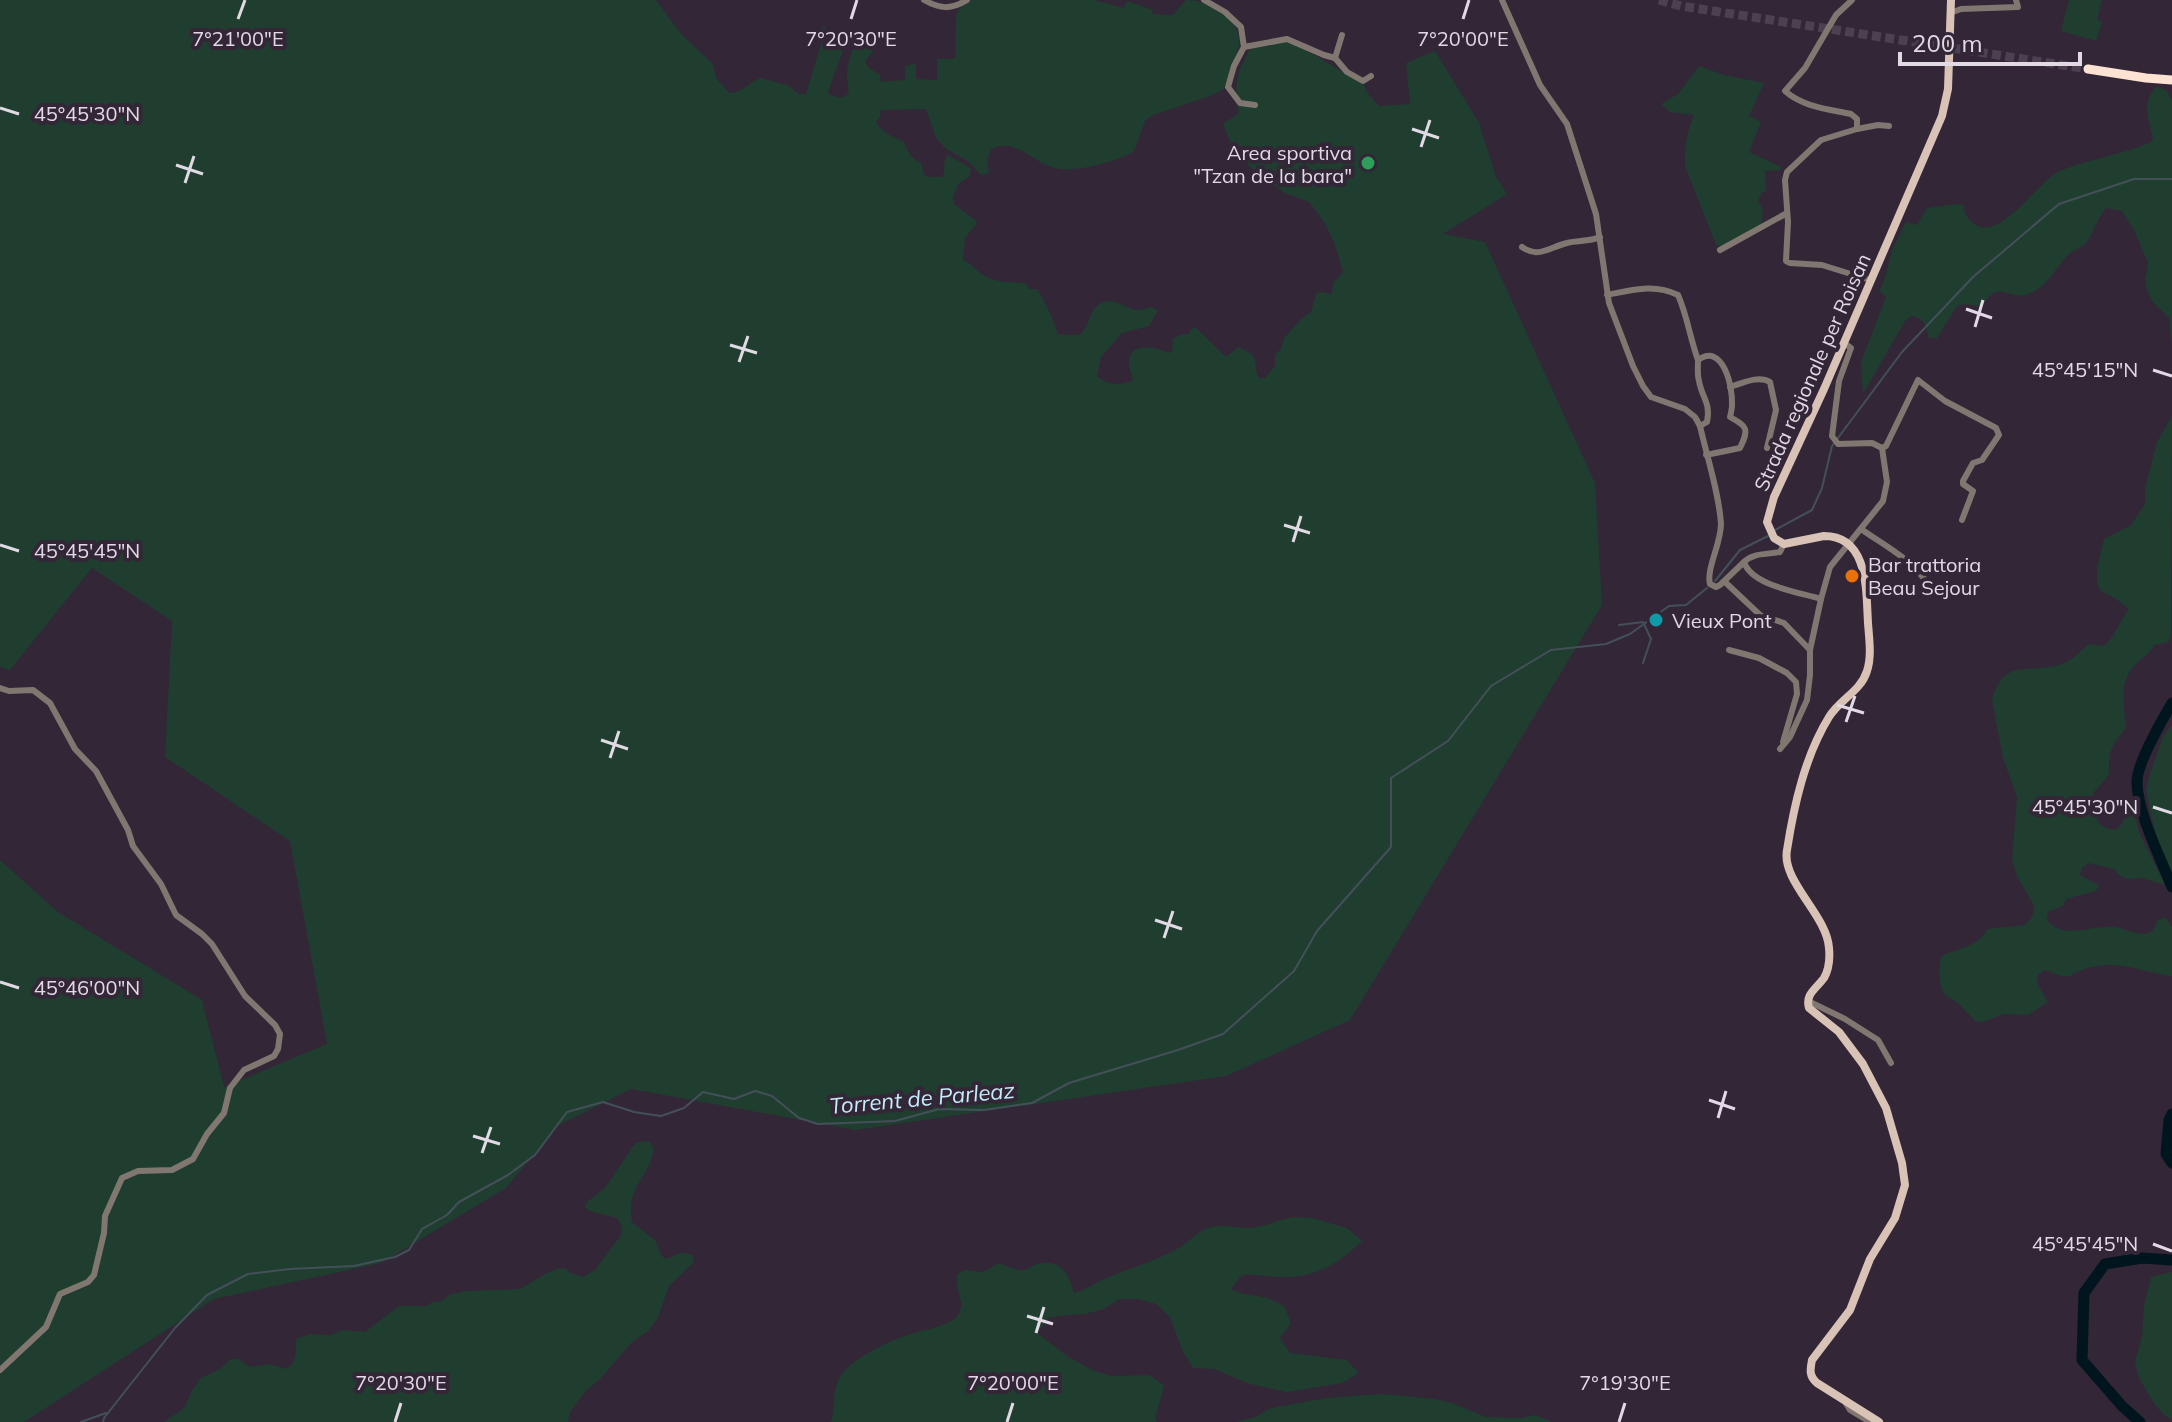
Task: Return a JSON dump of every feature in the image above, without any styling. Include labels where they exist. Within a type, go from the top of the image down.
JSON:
[{"type":"highway","points":[[2088,69],[2172,80]]},
{"type":"main road","name":"Strada regionale per Roisan","points":[[1784,544],[1771,533],[1768,514],[1946,103],[1951,0]]},
{"type":"main road","points":[[1784,544],[1830,536],[1849,545],[1865,575],[1869,653],[1867,673],[1831,714],[1814,744],[1800,789],[1786,863],[1827,934],[1829,945],[1828,970],[1811,992],[1809,1008],[1839,1032],[1863,1064],[1886,1108],[1904,1175],[1905,1185],[1899,1207],[1890,1227],[1877,1244],[1850,1310],[1812,1360],[1810,1370],[1813,1379],[1879,1422]]},
{"type":"street","points":[[924,0],[940,7],[953,8],[967,0]]},
{"type":"street","points":[[950,0],[953,8]]},
{"type":"street","points":[[1204,0],[1225,12],[1241,27],[1244,47],[1228,87],[1240,103],[1255,105]]},
{"type":"street","points":[[1502,0],[1540,85],[1567,124],[1596,214],[1607,292],[1633,366],[1646,391],[1657,400],[1690,412],[1700,426],[1721,525],[1721,537],[1708,581],[1716,587],[1755,555],[1780,552],[1784,544]]},
{"type":"street","points":[[1852,0],[1836,15],[1805,68],[1785,91],[1804,103],[1851,114],[1857,119],[1857,129]]},
{"type":"street","points":[[1950,13],[1961,9],[2018,7],[2016,0]]},
{"type":"street","points":[[1335,58],[1342,35]]},
{"type":"street","points":[[1244,47],[1287,39],[1335,58],[1347,72],[1363,81],[1371,76]]},
{"type":"street","points":[[1870,280],[1822,265],[1786,261],[1785,180],[1790,168],[1821,140],[1857,129],[1889,126]]},
{"type":"street","points":[[1720,250],[1787,213]]},
{"type":"street","points":[[1522,247],[1536,254],[1566,243],[1600,237]]},
{"type":"street","points":[[1607,292],[1644,287],[1678,295],[1698,360],[1699,383],[1707,400],[1707,422],[1700,426]]},
{"type":"street","points":[[1844,343],[1851,348],[1839,381],[1832,432],[1835,441],[1872,443],[1882,448]]},
{"type":"street","points":[[1698,360],[1706,355],[1721,360],[1730,387],[1730,417],[1746,429],[1740,448],[1706,455]]},
{"type":"street","points":[[1730,387],[1755,379],[1770,382],[1776,410],[1767,448]]},
{"type":"street","points":[[1882,448],[1886,446],[1918,380],[1945,401],[1996,428],[1999,435],[1982,460],[1973,463],[1963,481],[1973,491],[1962,520]]},
{"type":"street","points":[[1729,650],[1759,658],[1787,673],[1796,682],[1792,716],[1780,749],[1790,737],[1805,706],[1810,650],[1830,567],[1879,508],[1886,491],[1882,448]]},
{"type":"street","points":[[1861,529],[1905,557],[1929,585]]},
{"type":"street","points":[[1744,562],[1750,573],[1762,581],[1821,599]]},
{"type":"street","points":[[1725,582],[1760,615],[1784,623],[1810,650]]},
{"type":"street","points":[[0,688],[9,691],[33,690],[50,703],[75,749],[96,771],[128,830],[133,846],[161,884],[176,915],[212,944],[245,996],[275,1025],[280,1038],[273,1057],[244,1070],[230,1088],[224,1113],[193,1159],[172,1170],[138,1171],[122,1178],[105,1216],[94,1275],[88,1282],[60,1294],[46,1327],[0,1370]]},
{"type":"street","points":[[1808,1001],[1878,1040],[1891,1063]]},
{"type":"street","points":[[1843,1399],[1850,1410],[1870,1422]]},
{"type":"green space","points":[[0,0],[656,0],[681,34],[713,64],[716,78],[729,93],[761,78],[806,94],[821,44],[823,24],[833,45],[843,51],[828,92],[841,98],[848,94],[848,68],[860,33],[877,40],[879,44],[865,61],[880,75],[881,82],[905,80],[905,66],[916,63],[916,79],[937,80],[937,59],[955,59],[956,16],[959,9],[972,0],[1094,0],[1124,8],[1127,1],[1153,10],[1152,14],[1173,15],[1186,0],[1202,3],[1228,19],[1239,36],[1239,46],[1224,89],[1153,115],[1145,121],[1134,151],[1117,159],[1096,166],[1063,169],[1047,165],[1016,148],[1000,146],[991,149],[987,161],[989,173],[981,175],[969,162],[945,148],[936,138],[926,109],[881,110],[876,122],[891,136],[903,141],[911,156],[921,163],[927,177],[942,177],[948,155],[969,167],[969,177],[959,183],[953,197],[954,204],[977,223],[965,238],[963,260],[989,278],[1025,283],[1029,289],[1037,289],[1058,334],[1081,333],[1094,309],[1104,302],[1116,302],[1136,310],[1151,307],[1158,310],[1149,326],[1122,333],[1101,357],[1097,376],[1114,384],[1133,380],[1129,363],[1134,350],[1152,348],[1169,353],[1173,339],[1188,334],[1192,328],[1196,328],[1226,357],[1238,347],[1250,353],[1255,359],[1258,378],[1265,378],[1275,366],[1275,354],[1281,349],[1284,338],[1311,312],[1316,294],[1331,294],[1334,282],[1343,272],[1325,223],[1309,202],[1285,193],[1235,153],[1223,124],[1239,113],[1237,80],[1250,49],[1290,43],[1364,84],[1379,106],[1410,104],[1406,63],[1435,51],[1479,123],[1496,177],[1507,194],[1443,234],[1485,242],[1595,483],[1602,605],[1350,1020],[1226,1076],[856,1130],[631,1089],[559,1125],[506,1188],[381,1263],[214,1299],[24,1422],[0,1422],[0,860],[58,912],[202,1000],[224,1087],[327,1044],[290,841],[165,757],[172,621],[92,568],[10,670],[0,667]]},
{"type":"green space","points":[[2069,0],[2102,0],[2097,20],[2102,22],[2096,41],[2061,31]]},
{"type":"green space","points":[[1699,66],[1764,83],[1749,116],[1761,122],[1749,152],[1781,167],[1780,170],[1765,171],[1766,191],[1762,192],[1758,201],[1763,209],[1761,225],[1723,247],[1716,245],[1685,166],[1686,140],[1694,115],[1670,112],[1661,104],[1678,94]]},
{"type":"green space","points":[[2157,86],[2167,91],[2172,100],[2172,345],[2169,318],[2152,301],[2146,287],[2148,263],[2135,232],[2122,211],[2106,208],[2086,243],[2068,255],[2035,291],[2021,296],[1998,292],[1990,295],[1981,306],[1957,306],[1937,338],[1929,338],[1922,321],[1911,316],[1905,321],[1863,394],[1861,362],[1886,297],[1879,291],[1892,250],[1906,222],[1917,225],[1927,208],[1957,204],[1964,205],[1971,221],[1981,227],[1992,226],[2005,220],[2060,171],[2149,143],[2153,139],[2147,105]]},
{"type":"green space","points":[[2172,416],[2171,635],[2169,642],[2154,645],[2126,679],[2123,695],[2126,728],[2112,750],[2109,775],[2091,799],[2097,821],[2106,828],[2118,829],[2127,815],[2135,814],[2139,832],[2165,885],[2142,878],[2127,879],[2114,869],[2089,863],[2082,868],[2080,875],[2099,885],[2096,891],[2066,899],[2063,906],[2048,912],[2047,920],[2061,930],[2114,927],[2146,934],[2152,931],[2158,920],[2165,917],[2172,927],[2172,976],[2113,965],[2088,968],[2067,976],[2044,970],[2038,975],[2037,983],[2048,1002],[2028,1015],[2004,1014],[1983,1022],[1975,1021],[1941,988],[1941,956],[1974,943],[1987,929],[2025,925],[2034,912],[2012,860],[2017,797],[2003,758],[1992,700],[1997,686],[2012,672],[2064,663],[2089,644],[2104,646],[2114,633],[2129,609],[2101,591],[2097,584],[2097,568],[2104,539],[2131,525],[2145,504],[2145,488],[2157,442]]},
{"type":"green space","points":[[2172,725],[2172,874],[2158,845],[2146,791],[2163,736]]},
{"type":"green space","points":[[650,1142],[654,1148],[632,1199],[632,1222],[655,1240],[665,1259],[684,1253],[692,1255],[694,1262],[669,1286],[657,1320],[585,1392],[570,1412],[568,1422],[164,1422],[184,1408],[201,1378],[220,1369],[231,1359],[238,1359],[250,1367],[270,1364],[286,1369],[294,1360],[296,1339],[310,1334],[330,1335],[343,1330],[365,1332],[399,1306],[427,1306],[451,1294],[467,1291],[520,1289],[557,1269],[565,1268],[583,1277],[595,1270],[621,1235],[622,1227],[617,1218],[585,1207],[605,1188],[636,1143]]},
{"type":"green space","points":[[1293,1217],[1312,1218],[1347,1228],[1362,1241],[1335,1263],[1316,1272],[1294,1277],[1242,1275],[1231,1289],[1268,1298],[1284,1306],[1291,1323],[1280,1338],[1290,1353],[1346,1360],[1359,1373],[1342,1383],[1287,1392],[1250,1384],[1214,1369],[1193,1368],[1183,1352],[1170,1317],[1156,1304],[1138,1299],[1119,1299],[1104,1309],[1048,1318],[1037,1333],[1067,1356],[1094,1371],[1112,1376],[1149,1375],[1164,1385],[1157,1422],[831,1422],[836,1385],[848,1368],[883,1345],[944,1325],[956,1317],[961,1307],[957,1274],[965,1270],[983,1272],[999,1263],[1022,1270],[1037,1264],[1052,1263],[1063,1269],[1074,1293],[1168,1254],[1209,1228],[1257,1227]]},
{"type":"green space","points":[[2172,1272],[2172,1420],[2154,1403],[2139,1378],[2135,1363],[2151,1277]]},
{"type":"green space","points":[[1382,1394],[1435,1399],[1486,1417],[1522,1418],[1535,1415],[1552,1422],[1237,1422],[1271,1408],[1327,1398]]},
{"type":"waterway","name":"Torrent de Parleaz","points":[[1775,530],[1812,510],[1822,488],[1832,446],[1902,352],[1973,277],[2059,204],[2134,179],[2172,179]]},
{"type":"waterway","name":"Torrent de Parleaz","points":[[1715,581],[1740,550],[1768,536]]},
{"type":"waterway","name":"Torrent de Parleaz","points":[[103,1422],[175,1328],[207,1295],[248,1274],[354,1266],[395,1257],[409,1250],[422,1229],[535,1155],[567,1112],[603,1102],[634,1112],[661,1116],[684,1108],[703,1092],[734,1099],[755,1091],[772,1096],[799,1118],[818,1124],[895,1121],[939,1109],[984,1110],[1032,1103],[1069,1083],[1223,1034],[1294,971],[1317,931],[1391,847],[1391,778],[1448,741],[1491,686],[1551,650],[1606,644],[1630,634],[1669,606],[1686,605],[1707,588]]},
{"type":"waterway","points":[[1619,625],[1643,622],[1651,639],[1643,663]]},
{"type":"waterway","points":[[2172,703],[2145,754],[2137,782],[2145,821],[2172,887]]},
{"type":"waterway","points":[[2172,1114],[2166,1154],[2172,1163]]},
{"type":"waterway","points":[[2140,1422],[2082,1360],[2084,1293],[2105,1264],[2142,1258],[2172,1260]]},
{"type":"waterway","points":[[81,1422],[106,1413]]},
{"type":"tunnel","points":[[1659,0],[1681,6],[2088,69]]},
{"type":"place","name":"Area sportiva \"Tzan de la bara\"","points":[[1368,163]]},
{"type":"place","name":"Bar trattoria Beau Sejour","points":[[1852,576]]},
{"type":"place","name":"Vieux Pont","points":[[1656,620]]}]
